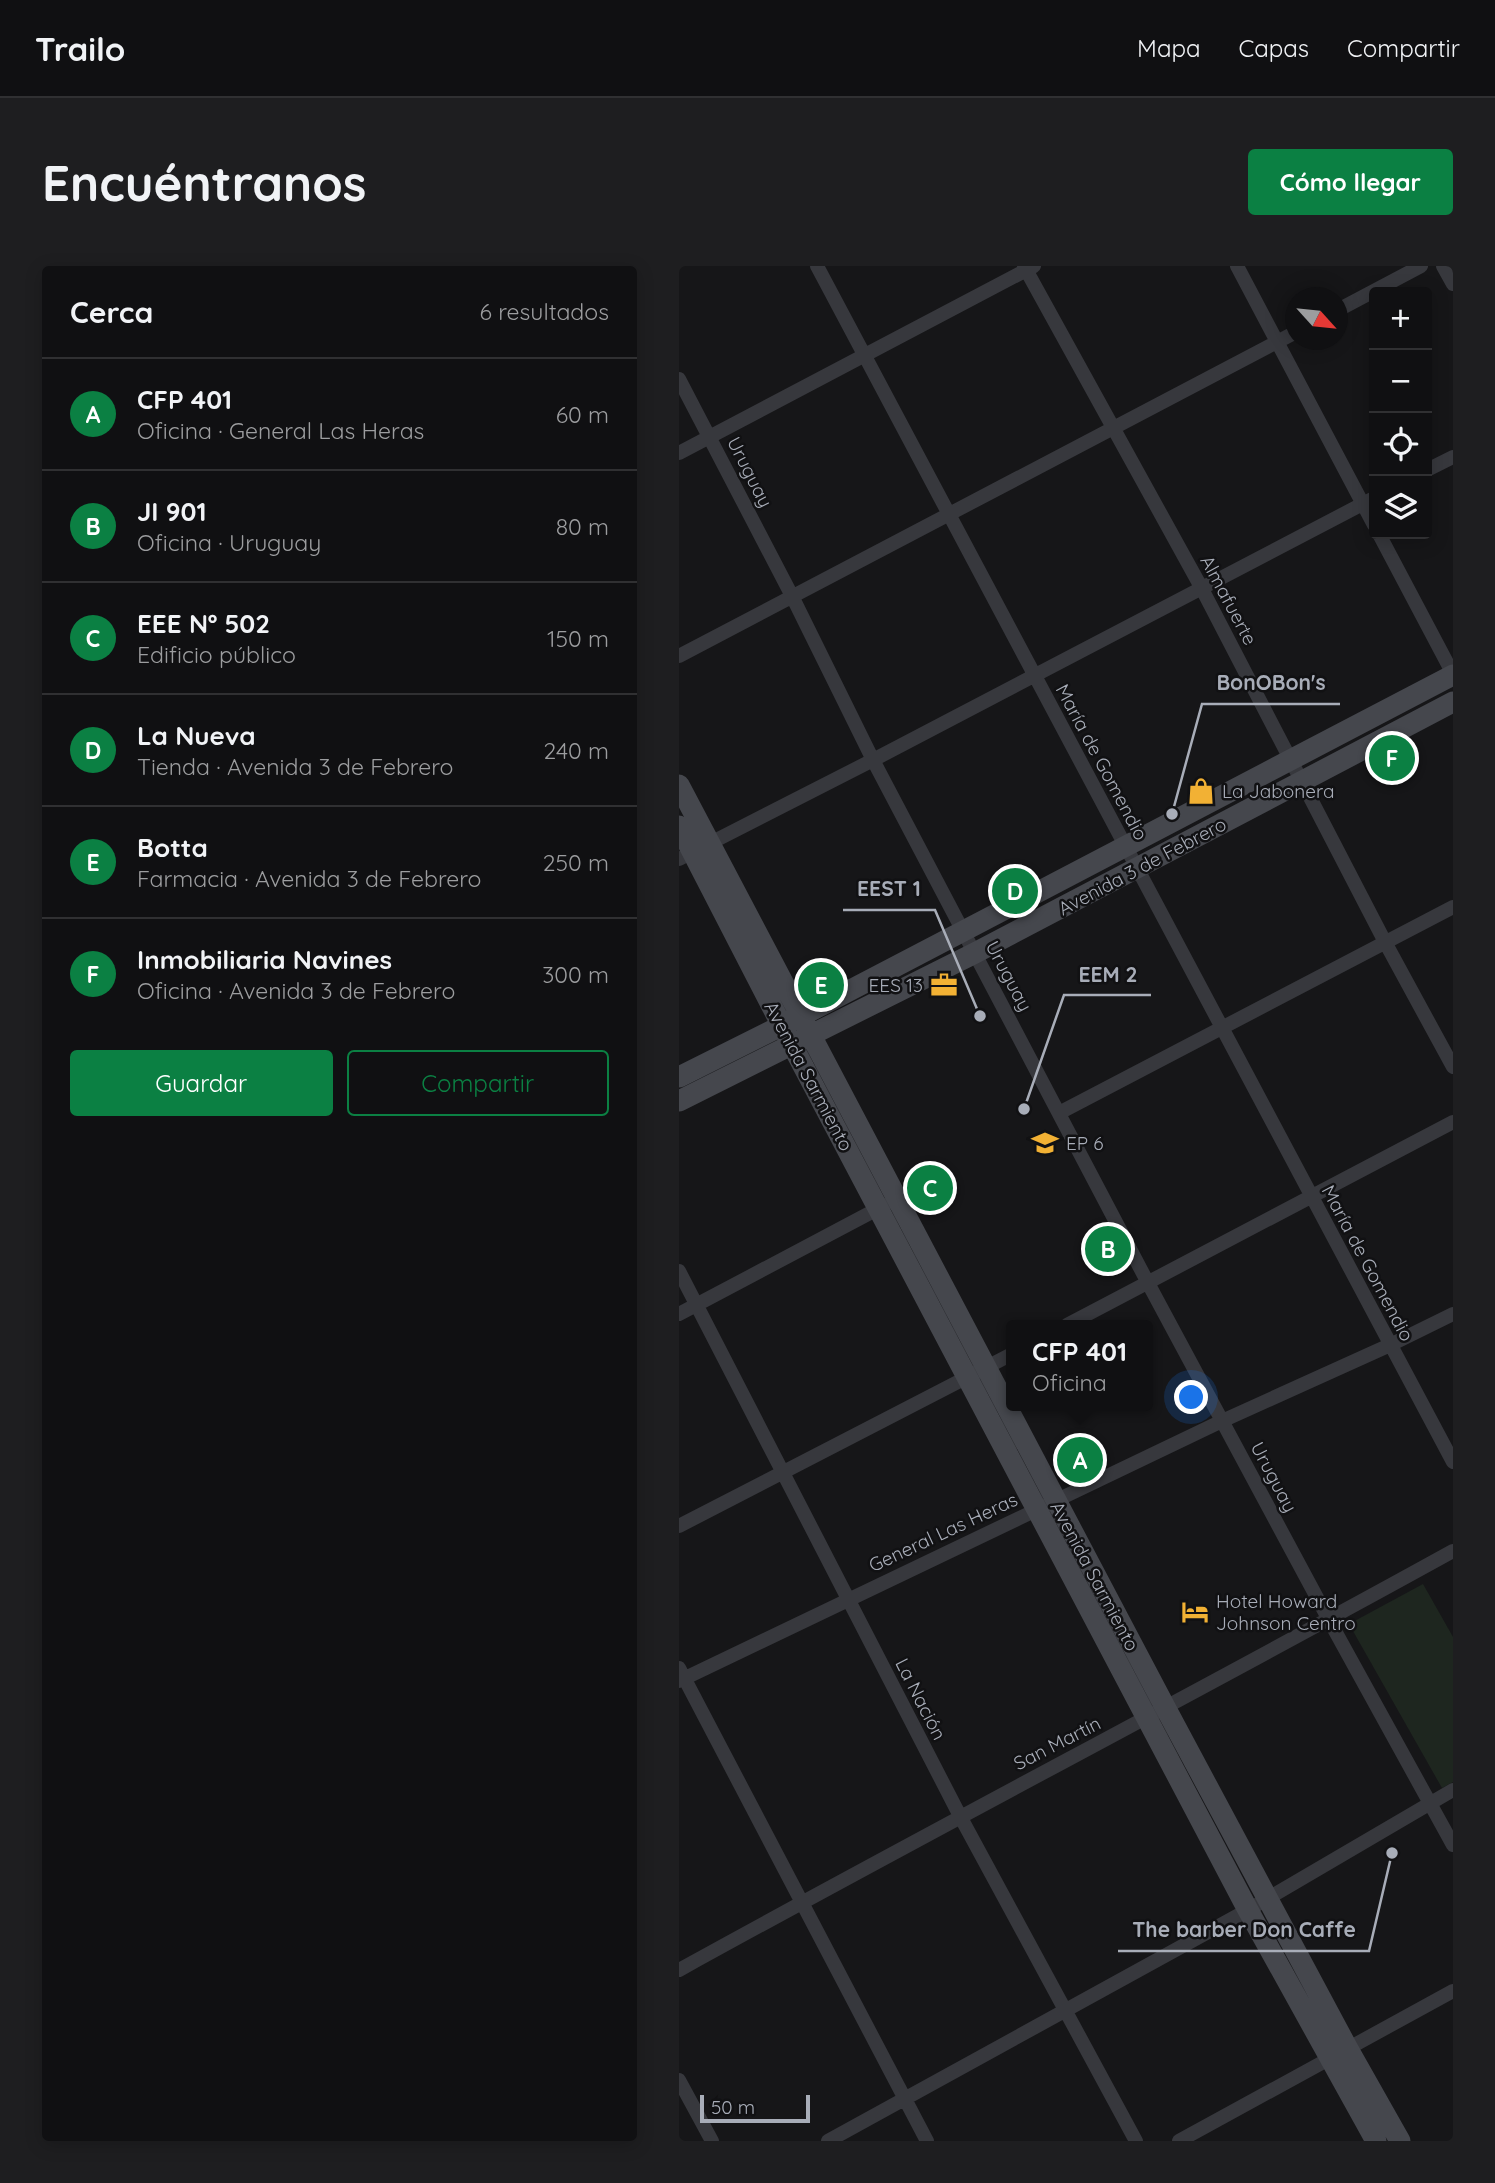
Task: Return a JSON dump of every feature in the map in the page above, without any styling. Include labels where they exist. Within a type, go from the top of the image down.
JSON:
[{"type":"main road","name":"Avenida 3 de Febrero","points":[[679,1101],[795,1035],[801,1016],[1453,675]]},
{"type":"main road","name":"Avenida 3 de Febrero","points":[[679,1077],[795,1035],[975,953],[1453,702]]},
{"type":"main road","name":"Avenida Sarmiento","points":[[679,785],[694,851],[888,1203],[987,1368],[1047,1506]]},
{"type":"main road","name":"Avenida Sarmiento","points":[[679,826],[801,1016]]},
{"type":"main road","name":"Avenida Sarmiento","points":[[888,1203],[968,1378],[1047,1506],[1156,1713],[1248,1910],[1339,2054],[1401,2141]]},
{"type":"main road","name":"Avenida Sarmiento","points":[[1156,1713],[1268,1898],[1376,2141]]},
{"type":"street","name":"María de Gomendio","points":[[817,266],[1453,1462]]},
{"type":"street","points":[[694,851],[1369,501],[1277,342],[1237,266]]},
{"type":"street","points":[[1348,305],[1421,266]]},
{"type":"street","points":[[1443,266],[1453,285]]},
{"type":"street","points":[[679,453],[1028,268]]},
{"type":"street","name":"Almafuerte","points":[[1028,268],[1201,587],[1300,782],[1453,1067]]},
{"type":"street","points":[[679,656],[1285,338]]},
{"type":"street","name":"Uruguay","points":[[679,379],[792,596],[873,760],[1148,1283],[1453,1845]]},
{"type":"street","points":[[1432,468],[1453,457]]},
{"type":"street","points":[[1382,539],[1453,675]]},
{"type":"street","points":[[1059,1113],[1453,907]]},
{"type":"street","points":[[1077,1320],[1453,1122]]},
{"type":"street","points":[[679,1314],[888,1203]]},
{"type":"street","name":"La Nación","points":[[679,1271],[960,1816],[1136,2141]]},
{"type":"street","name":"General Las Heras","points":[[681,1676],[1453,1314]]},
{"type":"street","points":[[679,1526],[1006,1357]]},
{"type":"street","name":"San Martín","points":[[679,1970],[960,1816],[1329,1620],[1453,1550]]},
{"type":"street","points":[[681,1676],[927,2141]]},
{"type":"street","points":[[828,2141],[1248,1910],[1453,1790]]},
{"type":"street","points":[[1179,2141],[1453,1991]]},
{"type":"street","points":[[679,2080],[712,2141]]},
{"type":"shaded area","points":[[1423,1584],[1453,1637],[1453,1782],[1442,1788],[1349,1624]]},
{"type":"place","name":"Inmobiliaria Navines","points":[[1392,758]]},
{"type":"place","name":"La Jabonera","points":[[1201,791]]},
{"type":"place","name":"BonOBon's","points":[[1172,814]]},
{"type":"place","name":"La Nueva","points":[[1015,891]]},
{"type":"place","name":"Botta","points":[[821,985]]},
{"type":"place","name":"EES 13","points":[[944,985]]},
{"type":"place","name":"EEST 1","points":[[980,1016]]},
{"type":"place","name":"EEM 2","points":[[1024,1109]]},
{"type":"place","name":"EP 6","points":[[1045,1143]]},
{"type":"place","name":"EEE Nº 502","points":[[930,1188]]},
{"type":"place","name":"JI 901","points":[[1108,1249]]},
{"type":"place","name":"CFP 401","points":[[1080,1460]]},
{"type":"place","name":"Hotel Howard Johnson Centro","points":[[1195,1612]]},
{"type":"place","name":"The barber Don Caffe","points":[[1392,1853]]}]
